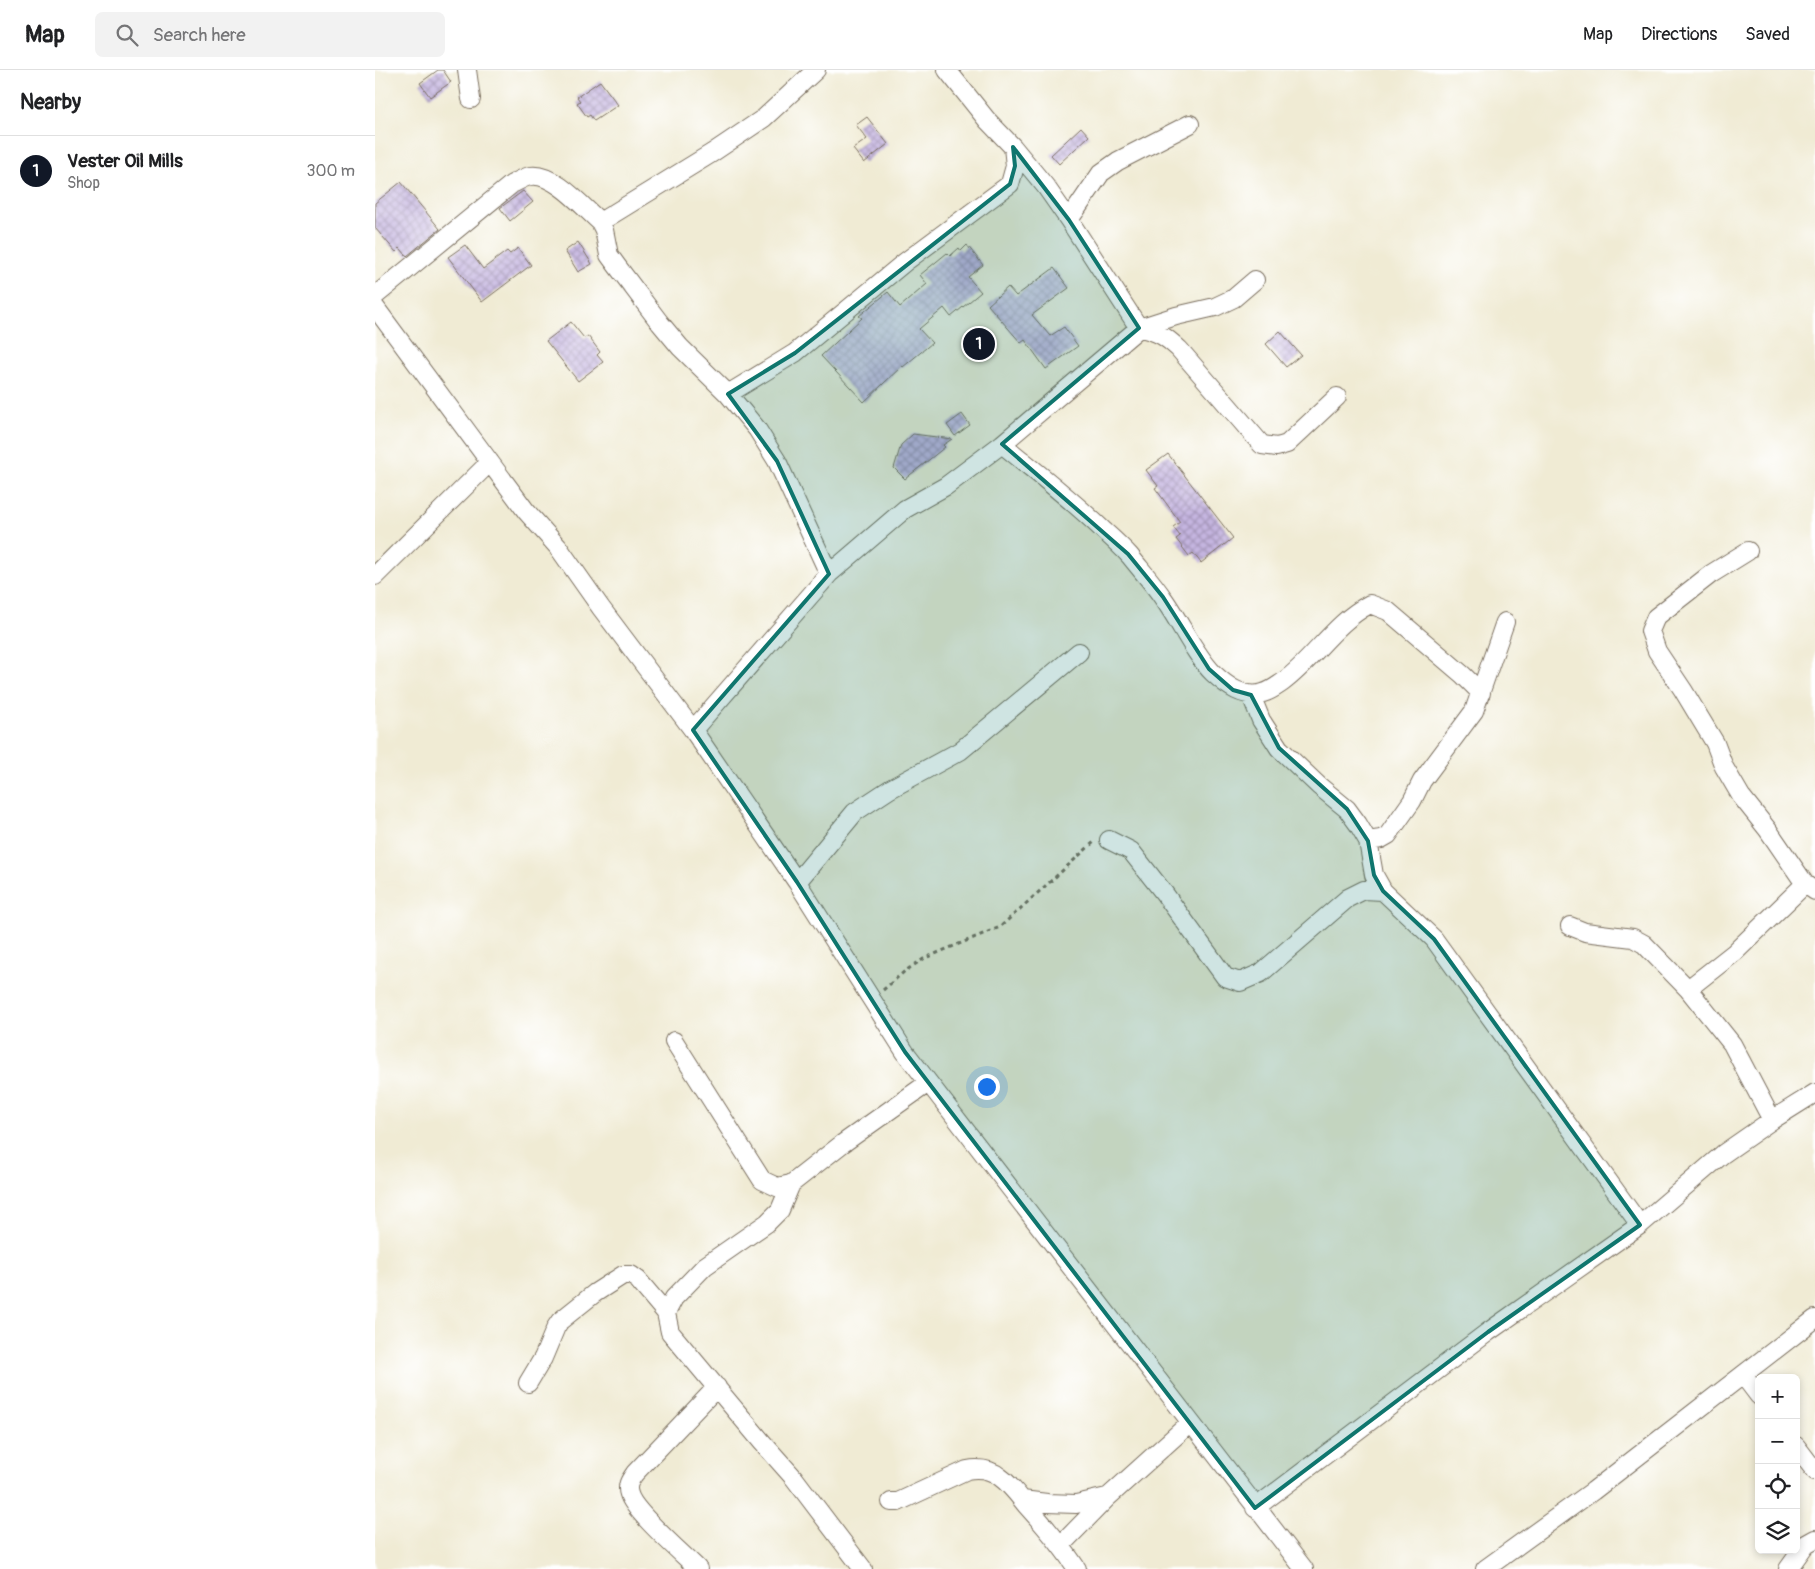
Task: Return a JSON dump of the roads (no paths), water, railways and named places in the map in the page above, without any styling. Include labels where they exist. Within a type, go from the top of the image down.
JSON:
[{"type":"street","points":[[467,70],[471,99]]},
{"type":"street","points":[[599,222],[712,153],[764,118],[816,70]]},
{"type":"street","points":[[947,70],[987,120],[1046,187],[1139,328],[1155,331],[1167,338],[1262,445],[1277,447],[1287,444],[1337,397]]},
{"type":"street","points":[[1069,220],[1101,173],[1118,161],[1190,124]]},
{"type":"street","points":[[728,394],[795,353],[905,262],[1010,184],[1015,166],[1013,148]]},
{"type":"street","points":[[375,296],[512,184],[529,176],[542,176],[555,183],[599,222],[604,230],[609,255],[660,323],[680,347],[728,394],[757,429],[777,461],[829,574]]},
{"type":"street","points":[[693,730],[829,574],[905,509],[946,486],[1002,444],[1139,328],[1176,316],[1215,307],[1234,298],[1255,280]]},
{"type":"street","points":[[375,307],[526,511],[559,547],[601,608],[693,730],[797,882],[905,1052],[1255,1508],[1304,1569]]},
{"type":"street","points":[[1002,444],[1084,512],[1128,554],[1163,598],[1209,669],[1233,690],[1251,695],[1266,693],[1294,674],[1332,633],[1359,610],[1370,604],[1387,611],[1463,675],[1481,693]]},
{"type":"street","points":[[375,576],[490,462]]},
{"type":"street","points":[[1688,989],[1810,888],[1741,796],[1724,767],[1715,743],[1657,651],[1650,631],[1655,617],[1711,574],[1748,551]]},
{"type":"street","points":[[1368,841],[1381,839],[1388,835],[1412,801],[1422,781],[1474,711],[1505,622]]},
{"type":"street","points":[[797,882],[855,812],[890,789],[960,751],[1079,652]]},
{"type":"street","points":[[1251,695],[1261,720],[1279,748],[1319,786],[1347,809],[1368,841],[1375,875],[1383,891],[1434,939],[1640,1225]]},
{"type":"street","points":[[1109,840],[1131,851],[1225,977],[1240,982],[1261,973],[1348,898],[1364,890],[1383,891]]},
{"type":"street","points":[[1569,926],[1585,932],[1633,938],[1644,944],[1688,989],[1732,1044],[1772,1120]]},
{"type":"street","points":[[673,1041],[762,1180],[777,1187],[791,1184],[842,1144],[928,1083]]},
{"type":"street","points":[[1255,1508],[1488,1332],[1640,1225],[1723,1154],[1815,1092]]},
{"type":"street","points":[[666,1313],[674,1298],[705,1266],[767,1223],[780,1210],[791,1184]]},
{"type":"street","points":[[528,1383],[543,1358],[556,1327],[561,1321],[595,1293],[623,1275],[631,1275],[639,1280],[666,1313],[670,1332],[794,1478],[863,1569]]},
{"type":"street","points":[[1485,1569],[1593,1491],[1815,1319]]},
{"type":"street","points":[[1743,1375],[1755,1391]]},
{"type":"street","points":[[699,1569],[647,1519],[629,1496],[628,1487],[635,1473],[717,1387]]},
{"type":"street","points":[[1061,1545],[1108,1496],[1190,1422]]},
{"type":"street","points":[[1800,1451],[1815,1471]]},
{"type":"street","points":[[891,1502],[898,1502],[967,1470],[976,1468],[999,1476],[1061,1545],[1077,1569]]},
{"type":"street","points":[[1022,1500],[1076,1504],[1108,1496]]},
{"type":"street","points":[[1789,1569],[1806,1544],[1815,1539]]},
{"type":"place","name":"Vester Oil Mills","points":[[979,344]]}]
